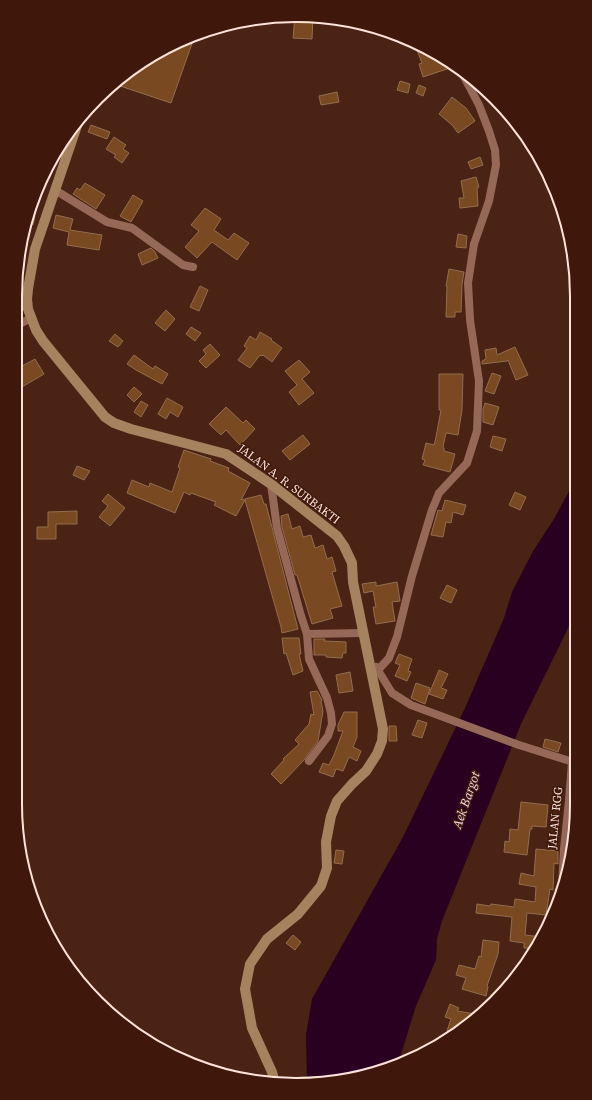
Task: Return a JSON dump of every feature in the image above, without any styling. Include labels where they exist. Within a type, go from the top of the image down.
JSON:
[{"type":"main road","name":"JALAN A. R. SURBAKTI","points":[[73,137],[36,249],[27,299],[31,318],[43,341],[96,406],[114,423],[131,429],[226,454],[271,484],[337,536],[344,546],[352,563],[353,582],[383,729],[382,741],[377,754],[366,771],[337,801],[331,816],[326,842],[327,868],[321,886],[298,914],[267,939],[250,964],[245,988],[252,1028],[273,1077]]},
{"type":"street","points":[[378,670],[389,658],[397,637],[412,576],[432,510],[439,493],[467,463],[477,431],[479,381],[470,320],[468,282],[474,244],[489,201],[496,165],[495,150],[489,131],[479,105],[467,82]]},
{"type":"street","points":[[55,190],[107,222],[132,228],[183,265],[193,268]]},
{"type":"street","points":[[22,323],[31,318]]},
{"type":"street","points":[[271,484],[277,528],[307,634],[309,659],[327,698],[331,713],[332,724],[328,736],[309,761]]},
{"type":"street","points":[[307,634],[363,633]]},
{"type":"street","points":[[368,654],[392,693],[412,705],[519,745],[570,756]]},
{"type":"street","name":"JALAN RGG","points":[[564,859],[570,803]]},
{"type":"water","name":"Aek Bargot","points":[[570,489],[570,624],[521,724],[442,921],[437,939],[436,960],[416,1006],[400,1057],[367,1069],[349,1073],[332,1076],[307,1077],[306,1035],[312,999],[403,837],[465,708],[504,618],[512,592],[533,551],[554,519]]},
{"type":"building","points":[[294,22],[313,23],[312,39],[293,38]]},
{"type":"building","points":[[192,43],[171,103],[120,86],[144,68],[175,50]]},
{"type":"building","points":[[417,50],[449,68],[423,77],[419,64],[422,63]]},
{"type":"building","points":[[400,81],[410,84],[408,93],[397,90]]},
{"type":"building","points":[[419,85],[426,88],[423,96],[416,93]]},
{"type":"building","points":[[337,92],[339,102],[321,105],[319,96]]},
{"type":"building","points":[[452,97],[466,108],[475,121],[458,133],[452,125],[439,114]]},
{"type":"building","points":[[91,125],[110,132],[107,139],[88,132]]},
{"type":"building","points":[[114,137],[126,145],[123,149],[129,153],[122,163],[114,157],[116,155],[106,149]]},
{"type":"building","points":[[480,157],[483,165],[471,169],[468,162]]},
{"type":"building","points":[[476,177],[479,187],[477,188],[478,206],[460,208],[459,198],[464,198],[461,181]]},
{"type":"building","points":[[85,183],[105,195],[96,209],[73,194],[77,188],[80,190]]},
{"type":"building","points":[[133,195],[143,201],[131,222],[120,216]]},
{"type":"building","points":[[205,208],[221,219],[214,230],[228,240],[234,233],[249,243],[237,260],[212,242],[197,258],[185,247],[199,231],[191,225]]},
{"type":"building","points":[[56,215],[73,219],[70,230],[102,235],[99,250],[67,245],[69,232],[53,228]]},
{"type":"building","points":[[35,216],[33,225],[31,225]]},
{"type":"building","points":[[458,234],[467,236],[466,248],[456,247]]},
{"type":"building","points":[[151,248],[158,258],[142,265],[138,254]]},
{"type":"building","points":[[449,269],[464,272],[461,312],[455,312],[455,317],[446,317],[446,286]]},
{"type":"building","points":[[200,286],[208,290],[199,311],[190,307]]},
{"type":"building","points":[[166,310],[175,319],[165,331],[155,323]]},
{"type":"building","points":[[191,327],[201,333],[195,341],[186,334]]},
{"type":"building","points":[[260,332],[272,339],[271,340],[282,348],[272,362],[263,355],[260,355],[250,368],[238,360],[247,348],[244,346],[250,336],[256,340]]},
{"type":"building","points":[[115,334],[123,341],[118,347],[109,341]]},
{"type":"building","points":[[210,344],[220,355],[206,368],[199,361],[206,354],[203,350]]},
{"type":"building","points":[[515,347],[528,375],[516,380],[508,360],[482,364],[482,361],[486,359],[485,350],[496,348],[497,355]]},
{"type":"building","points":[[134,355],[153,369],[155,366],[168,374],[162,384],[127,364]]},
{"type":"building","points":[[35,359],[44,374],[22,387],[22,366]]},
{"type":"building","points":[[299,360],[310,372],[302,379],[314,393],[299,405],[289,392],[297,385],[285,371]]},
{"type":"building","points":[[492,373],[501,376],[494,394],[485,391]]},
{"type":"building","points":[[439,374],[463,374],[462,410],[458,435],[446,433],[443,447],[444,451],[455,454],[450,472],[423,465],[425,460],[422,459],[426,443],[434,445],[436,437],[441,410],[439,410]]},
{"type":"building","points":[[134,387],[142,394],[134,402],[127,395]]},
{"type":"building","points":[[167,398],[183,407],[178,417],[170,412],[166,419],[158,414]]},
{"type":"building","points":[[141,401],[148,405],[141,417],[134,412]]},
{"type":"building","points":[[485,403],[499,407],[493,425],[483,422],[483,409]]},
{"type":"building","points":[[226,407],[243,423],[246,420],[255,429],[240,445],[226,430],[221,435],[209,424]]},
{"type":"building","points":[[303,435],[310,444],[290,460],[282,451]]},
{"type":"building","points":[[493,436],[506,439],[502,451],[490,447]]},
{"type":"building","points":[[184,450],[211,459],[210,461],[229,468],[228,471],[250,483],[241,500],[261,495],[264,504],[266,504],[298,629],[282,633],[245,500],[236,516],[214,505],[216,502],[184,492],[175,513],[127,493],[132,480],[149,487],[150,483],[172,492]]},
{"type":"building","points":[[77,466],[90,471],[84,480],[73,475]]},
{"type":"building","points":[[515,492],[526,497],[520,510],[509,505]]},
{"type":"building","points":[[108,494],[125,508],[110,526],[99,517],[108,506],[102,501]]},
{"type":"building","points":[[445,500],[466,505],[463,515],[453,512],[451,523],[446,522],[443,537],[431,535],[438,510],[442,511]]},
{"type":"building","points":[[77,511],[77,524],[56,524],[56,539],[37,539],[37,527],[48,527],[48,512]]},
{"type":"building","points":[[288,514],[292,529],[300,526],[303,537],[311,535],[315,548],[323,545],[327,559],[332,557],[336,571],[332,572],[342,606],[330,609],[333,618],[312,624],[297,575],[295,575],[282,527],[281,516]]},
{"type":"building","points":[[376,582],[376,586],[397,582],[400,601],[392,602],[395,621],[376,624],[373,607],[376,607],[373,591],[364,593],[362,584]]},
{"type":"building","points":[[447,585],[457,590],[451,603],[440,598]]},
{"type":"building","points":[[282,638],[299,638],[301,654],[299,654],[303,671],[293,675],[286,653],[284,654]]},
{"type":"building","points":[[314,639],[346,642],[346,653],[343,653],[342,658],[326,657],[326,655],[314,655]]},
{"type":"building","points":[[399,654],[412,659],[408,671],[411,672],[407,681],[395,676],[400,665],[395,663]]},
{"type":"building","points":[[439,670],[448,674],[441,688],[447,690],[443,699],[429,694]]},
{"type":"building","points":[[350,672],[353,691],[339,693],[336,675]]},
{"type":"building","points":[[416,683],[430,688],[425,704],[411,698]]},
{"type":"building","points":[[317,691],[322,700],[323,711],[318,741],[304,760],[281,784],[271,774],[284,760],[283,759],[299,744],[295,740],[309,724],[311,714],[314,715],[310,692]]},
{"type":"building","points":[[344,712],[357,712],[357,737],[353,747],[361,751],[357,761],[349,757],[343,771],[336,769],[333,777],[319,772],[323,763],[329,765],[334,755],[343,731],[338,731],[338,725]]},
{"type":"building","points":[[418,720],[427,723],[422,738],[412,735]]},
{"type":"building","points":[[389,726],[396,726],[397,741],[389,741]]},
{"type":"building","points":[[545,739],[561,743],[558,752],[543,747]]},
{"type":"building","points":[[521,802],[548,805],[546,827],[532,826],[532,829],[530,829],[527,855],[504,852],[505,841],[509,842],[510,829],[518,830]]},
{"type":"building","points":[[536,849],[558,851],[558,864],[554,863],[553,890],[550,889],[546,915],[527,913],[525,935],[536,936],[528,950],[528,948],[524,948],[524,943],[510,941],[512,917],[476,913],[477,904],[514,907],[515,899],[535,902],[536,887],[519,884],[521,873],[534,876]]},
{"type":"building","points":[[336,850],[344,851],[342,864],[334,863]]},
{"type":"building","points":[[293,935],[301,942],[295,950],[286,943]]},
{"type":"building","points":[[483,940],[499,942],[498,954],[487,986],[486,996],[462,989],[466,978],[456,975],[459,965],[475,969],[479,956],[481,957]]},
{"type":"building","points":[[450,1004],[459,1008],[457,1011],[472,1014],[449,1032],[447,1031],[451,1019],[445,1017]]}]
